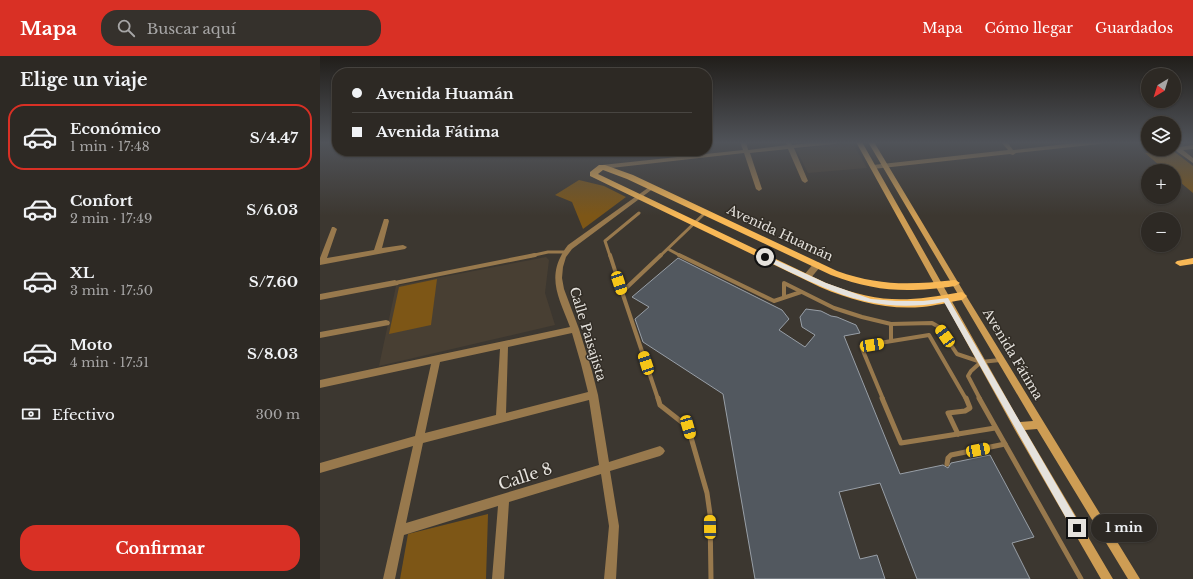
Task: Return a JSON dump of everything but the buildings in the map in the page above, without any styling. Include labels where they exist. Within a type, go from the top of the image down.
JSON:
[{"type":"main road","name":"Avenida Fátima","points":[[885,166],[1000,360],[1134,579]]},
{"type":"main road","points":[[602,167],[594,175],[641,196],[807,277],[848,295],[871,301],[896,304],[923,304],[962,296]]},
{"type":"main road","name":"Avenida Huamán","points":[[602,167],[630,177],[852,280],[872,286],[896,288],[938,286],[955,283]]},
{"type":"main road","points":[[874,167],[945,299],[1107,579]]},
{"type":"main road","points":[[905,225],[919,223]]},
{"type":"main road","points":[[1180,263],[1193,261]]},
{"type":"main road","points":[[1018,427],[1039,424]]},
{"type":"street","points":[[602,167],[608,166]]},
{"type":"street","points":[[751,166],[759,189]]},
{"type":"street","points":[[799,166],[805,181]]},
{"type":"street","points":[[564,252],[652,187]]},
{"type":"street","points":[[377,252],[386,220]]},
{"type":"street","points":[[321,262],[334,229]]},
{"type":"street","points":[[321,262],[403,248]]},
{"type":"street","name":"Calle Paisajista","points":[[564,252],[559,268],[560,288],[565,307],[575,329],[591,382],[614,526],[610,579]]},
{"type":"street","points":[[807,277],[817,265]]},
{"type":"street","points":[[320,297],[395,283]]},
{"type":"street","points":[[320,335],[386,323]]},
{"type":"street","points":[[320,384],[575,329]]},
{"type":"street","points":[[501,419],[504,344]]},
{"type":"street","points":[[389,579],[436,359]]},
{"type":"street","points":[[321,470],[420,439],[593,395]]},
{"type":"street","name":"Calle 8","points":[[400,531],[660,451]]},
{"type":"street","points":[[498,579],[504,500]]},
{"type":"lane","points":[[639,213],[604,241],[660,406],[688,427],[707,493],[710,514],[711,579]]},
{"type":"lane","points":[[622,292],[705,213]]},
{"type":"lane","points":[[668,249],[768,300],[774,301],[784,296],[801,292]]},
{"type":"lane","points":[[395,283],[548,252],[564,252]]},
{"type":"lane","points":[[784,296],[784,283],[834,308],[862,317],[891,324],[932,323],[939,327],[957,354],[962,357],[981,362],[1000,360]]},
{"type":"lane","points":[[891,324],[891,341]]},
{"type":"lane","points":[[958,434],[948,413],[965,411],[970,408],[969,403],[929,335],[861,346],[901,443],[958,434],[996,428]]},
{"type":"lane","points":[[981,362],[970,371],[968,376],[1081,579]]},
{"type":"lane","points":[[947,464],[948,458],[951,455],[1005,444]]},
{"type":"shaded area","points":[[805,166],[866,166],[867,168],[808,173]]},
{"type":"shaded area","points":[[1181,166],[1193,166],[1193,193],[1181,183]]},
{"type":"shaded area","points":[[579,180],[604,186],[626,197],[583,229],[572,202],[555,195]]},
{"type":"shaded area","points":[[546,257],[549,260],[545,293],[555,325],[379,366],[396,286]]},
{"type":"shaded area","points":[[437,279],[431,325],[389,334],[399,287]]},
{"type":"shaded area","points":[[488,514],[486,579],[400,579],[408,534]]},
{"type":"route","points":[[765,257],[823,285],[848,295],[871,301],[896,304],[923,304],[945,299],[1077,528]]}]
